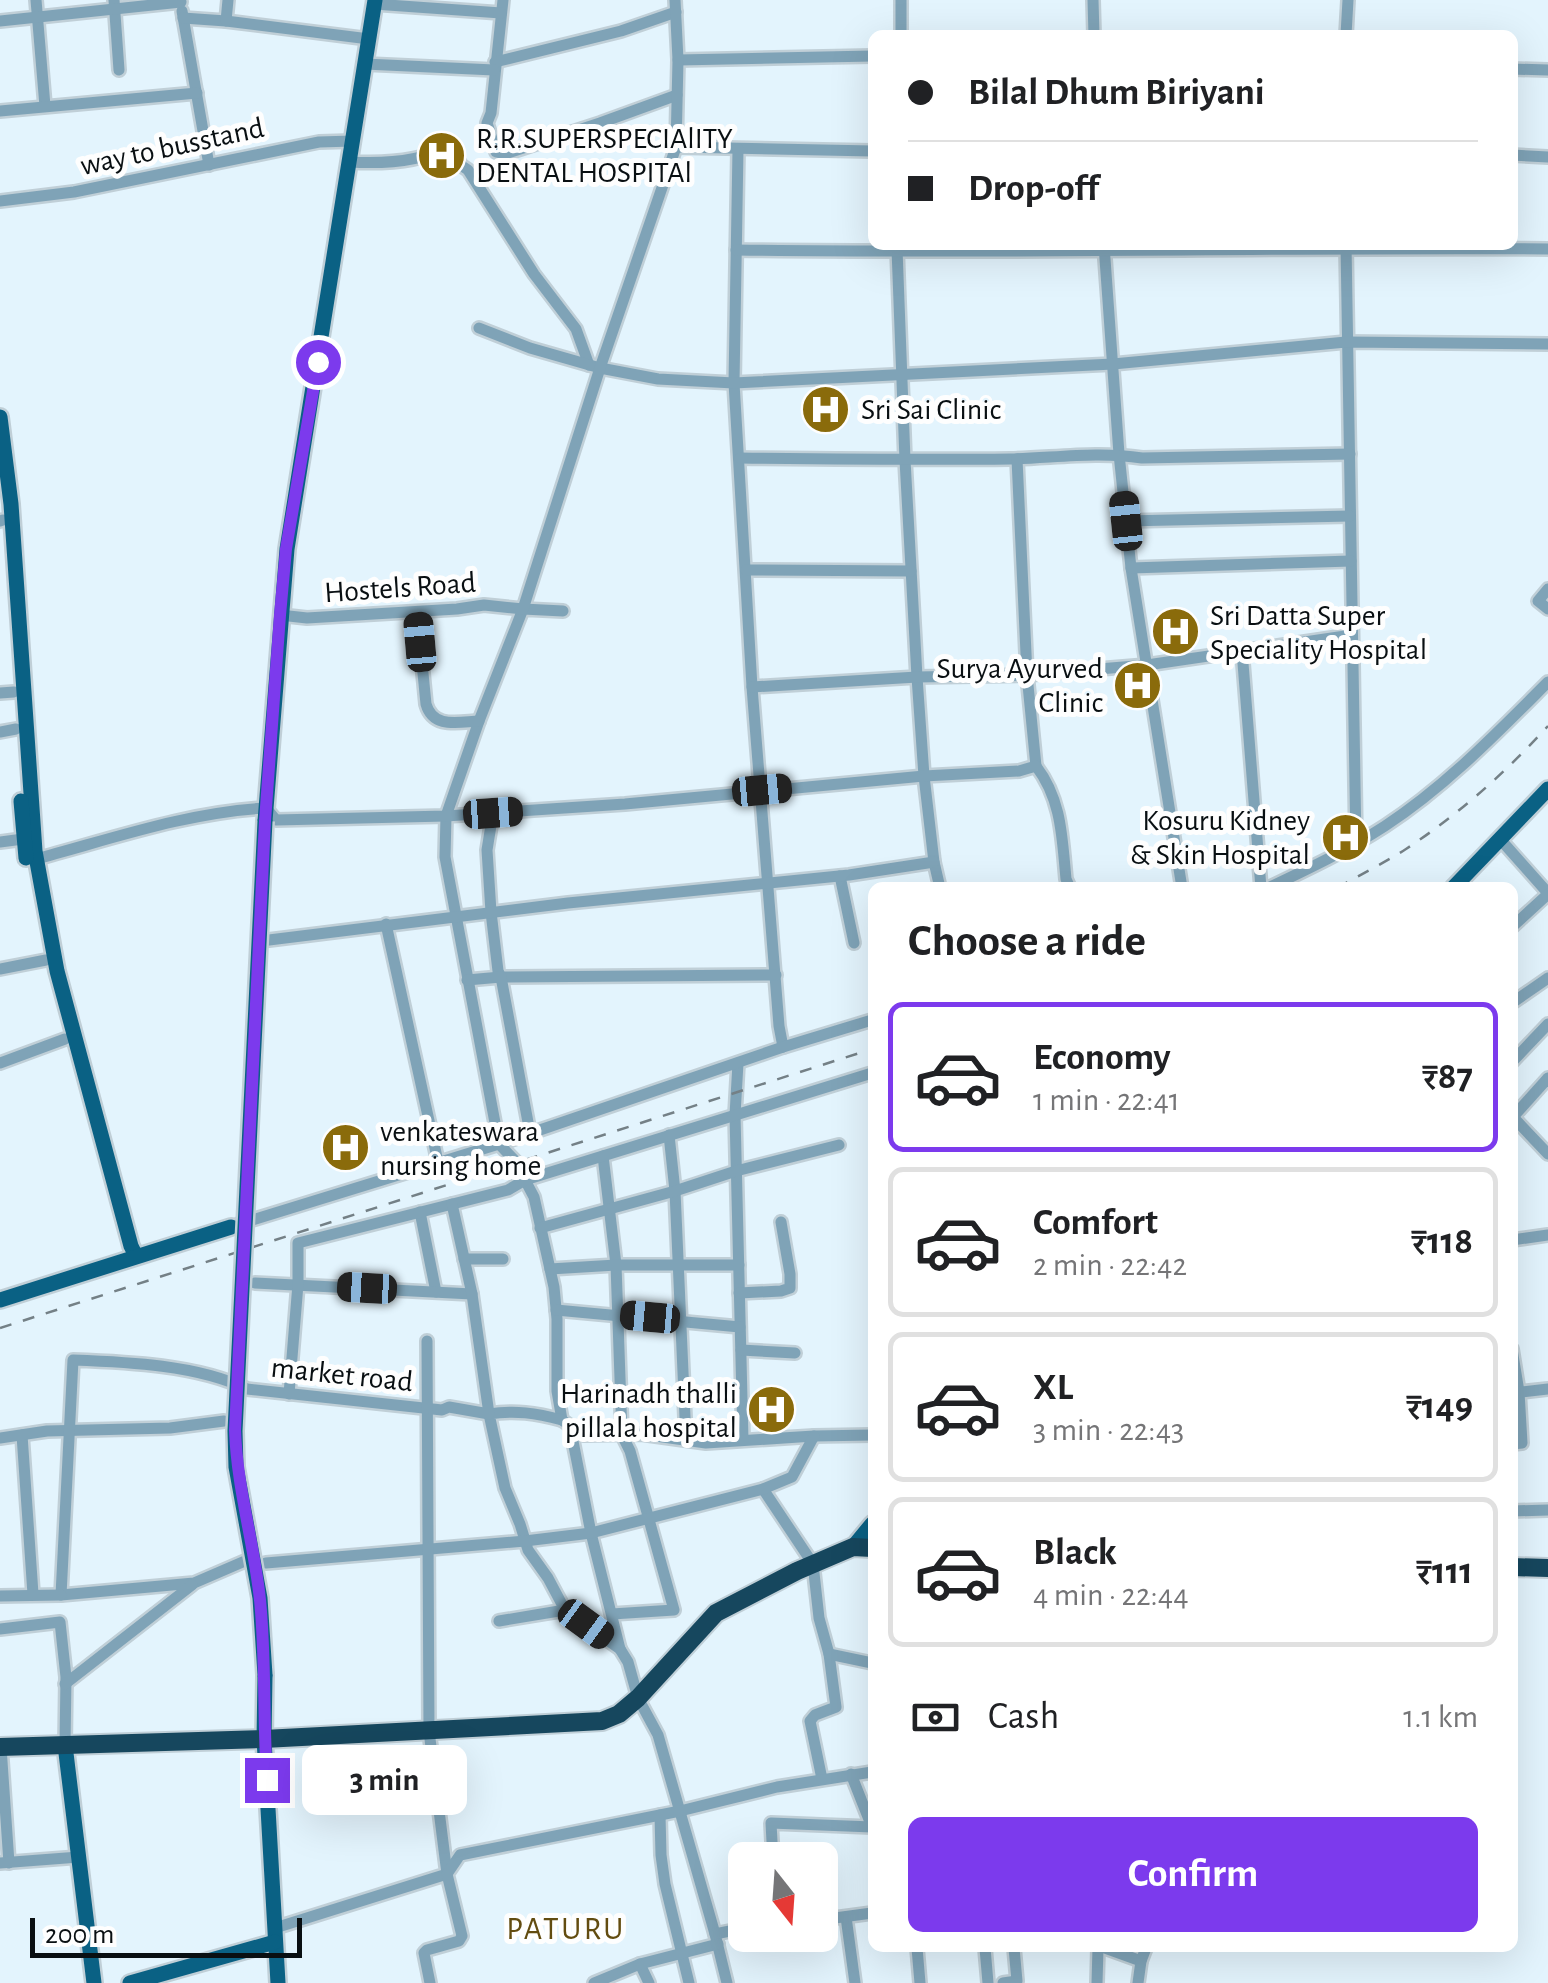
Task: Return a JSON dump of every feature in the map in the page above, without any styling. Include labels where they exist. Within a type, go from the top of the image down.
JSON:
[{"type":"highway","points":[[1,1747],[264,1740],[602,1722],[638,1698],[716,1613],[852,1547],[868,1548]]},
{"type":"highway","points":[[1518,1566],[1548,1568]]},
{"type":"main road","points":[[278,1983],[260,1598],[236,1467],[235,1430],[266,814],[286,549],[375,2]]},
{"type":"main road","points":[[0,417],[11,504],[36,858],[57,972],[132,1258]]},
{"type":"main road","points":[[0,491],[8,730],[23,839],[65,1039],[132,1258]]},
{"type":"main road","points":[[1459,882],[1548,789]]},
{"type":"main road","points":[[0,1300],[232,1226]]},
{"type":"main road","points":[[852,1547],[868,1529]]},
{"type":"main road","points":[[65,1745],[94,1983]]},
{"type":"main road","points":[[130,1983],[275,1935]]},
{"type":"street","points":[[36,0],[44,106]]},
{"type":"street","points":[[226,21],[228,0]]},
{"type":"street","points":[[901,0],[901,30]]},
{"type":"street","points":[[1093,0],[1094,30]]},
{"type":"street","points":[[1346,30],[1348,0]]},
{"type":"street","points":[[0,21],[114,5],[181,1],[209,165]]},
{"type":"street","points":[[375,2],[502,6],[487,123],[496,152],[505,154],[677,95]]},
{"type":"street","points":[[114,5],[119,70]]},
{"type":"street","points":[[365,64],[495,66],[620,31],[675,6],[676,148],[594,367],[523,609],[446,816],[444,856],[498,1144],[522,1168],[534,1197],[550,1270],[556,1310],[556,1391],[591,1533],[620,1648],[638,1698],[658,1735],[727,1983]]},
{"type":"street","points":[[183,18],[369,39]]},
{"type":"street","points":[[678,60],[868,56]]},
{"type":"street","points":[[1518,69],[1548,70]]},
{"type":"street","points":[[0,110],[197,93]]},
{"type":"street","name":"way to busstand","points":[[0,201],[74,192],[318,142],[353,141]]},
{"type":"street","points":[[350,162],[373,164],[412,159],[450,147],[534,274],[576,329],[594,367]]},
{"type":"street","points":[[676,148],[868,152]]},
{"type":"street","points":[[738,149],[734,383],[752,687],[779,1026],[784,1047]]},
{"type":"street","points":[[1518,155],[1548,157]]},
{"type":"street","points":[[736,250],[868,249]]},
{"type":"street","points":[[1518,249],[1548,249]]},
{"type":"street","points":[[897,250],[917,677],[924,776],[939,882]]},
{"type":"street","points":[[1104,250],[1131,568],[1181,882]]},
{"type":"street","points":[[1346,250],[1356,844]]},
{"type":"street","points":[[479,328],[594,367],[658,379],[734,383],[1113,364],[1346,342],[1548,344]]},
{"type":"street","points":[[740,458],[904,460],[1119,454],[1142,458],[1350,454]]},
{"type":"street","points":[[1016,459],[1027,675],[1036,766],[1046,778],[1059,812],[1067,882]]},
{"type":"street","points":[[1126,521],[1350,516]]},
{"type":"street","points":[[1131,568],[1351,561]]},
{"type":"street","points":[[746,570],[911,571]]},
{"type":"street","points":[[1548,588],[1538,601],[1548,609]]},
{"type":"street","name":"Hostels Road","points":[[280,615],[307,618],[484,605],[564,611]]},
{"type":"street","points":[[417,612],[429,715],[439,722],[480,721]]},
{"type":"street","points":[[752,687],[1027,675],[1148,665],[1352,635]]},
{"type":"street","points":[[1242,652],[1260,882]]},
{"type":"street","points":[[1280,882],[1389,823],[1475,754],[1548,682]]},
{"type":"street","points":[[36,858],[208,814],[266,814],[276,820],[446,816],[1018,771],[1036,766]]},
{"type":"street","points":[[493,813],[487,850],[491,912],[498,971],[530,1133]]},
{"type":"street","points":[[1500,838],[1548,894],[1518,922]]},
{"type":"street","points":[[0,842],[23,839]]},
{"type":"street","points":[[269,940],[934,862]]},
{"type":"street","points":[[840,876],[854,943]]},
{"type":"street","points":[[386,924],[438,1162]]},
{"type":"street","points":[[0,969],[46,960]]},
{"type":"street","points":[[467,980],[776,975]]},
{"type":"street","points":[[1518,999],[1548,978]]},
{"type":"street","points":[[232,1226],[498,1144],[868,1021]]},
{"type":"street","points":[[1518,1056],[1548,1024]]},
{"type":"street","points":[[0,1063],[65,1039]]},
{"type":"street","points":[[738,1063],[735,1115],[743,1440]]},
{"type":"street","points":[[289,1394],[298,1243],[508,1190],[525,1180],[868,1073]]},
{"type":"street","points":[[1518,1112],[1548,1078]]},
{"type":"street","points":[[1518,1123],[1548,1154]]},
{"type":"street","points":[[669,1135],[686,1440]]},
{"type":"street","points":[[540,1228],[839,1145]]},
{"type":"street","points":[[603,1156],[616,1266],[622,1435],[630,1450],[674,1610],[612,1614]]},
{"type":"street","points":[[452,1204],[472,1294],[489,1414],[505,1488],[528,1550],[565,1610],[620,1648]]},
{"type":"street","points":[[420,1212],[436,1292]]},
{"type":"street","points":[[740,1293],[790,1288],[780,1222]]},
{"type":"street","points":[[1518,1239],[1548,1235]]},
{"type":"street","points":[[464,1260],[504,1259]]},
{"type":"street","points":[[550,1270],[739,1265]]},
{"type":"street","points":[[256,1282],[472,1294]]},
{"type":"street","points":[[556,1310],[740,1327]]},
{"type":"street","points":[[427,1341],[429,1731],[447,1874],[462,1936],[459,1941],[424,1953],[430,1983]]},
{"type":"street","points":[[741,1350],[794,1354]]},
{"type":"street","name":"market road","points":[[68,1430],[74,1360],[143,1363],[226,1378],[247,1389],[289,1394],[489,1414],[536,1412],[566,1423],[583,1435],[641,1434],[706,1443],[868,1436]]},
{"type":"street","points":[[1518,1393],[1548,1389]]},
{"type":"street","points":[[1518,1410],[1522,1443],[1518,1443]]},
{"type":"street","points":[[0,1438],[224,1421]]},
{"type":"street","points":[[61,1594],[68,1430]]},
{"type":"street","points":[[22,1435],[33,1594]]},
{"type":"street","points":[[266,1563],[591,1533],[763,1490],[792,1477],[814,1436]]},
{"type":"street","points":[[763,1490],[813,1564],[836,1707],[810,1721],[822,1779]]},
{"type":"street","points":[[1518,1512],[1548,1510]]},
{"type":"street","points":[[65,1684],[194,1583],[244,1562]]},
{"type":"street","points":[[0,1596],[194,1583]]},
{"type":"street","points":[[499,1621],[565,1610]]},
{"type":"street","points":[[0,1629],[60,1622],[65,1745]]},
{"type":"street","points":[[829,1654],[868,1663]]},
{"type":"street","points":[[1,1747],[4,1862],[79,1857]]},
{"type":"street","points":[[275,1935],[447,1874],[460,1855],[468,1852],[680,1811],[777,1787],[868,1772]]},
{"type":"street","points":[[851,1774],[868,1817]]},
{"type":"street","points":[[660,1815],[665,1884],[689,1983]]},
{"type":"street","points":[[772,1842],[771,1823],[868,1827]]},
{"type":"street","points":[[838,1918],[868,1914]]},
{"type":"street","points":[[846,1917],[856,1983]]},
{"type":"street","points":[[594,1983],[728,1935]]},
{"type":"street","points":[[918,1952],[920,1983]]},
{"type":"street","points":[[985,1952],[988,1983]]},
{"type":"street","points":[[1003,1983],[1018,1982],[1014,1952]]},
{"type":"street","points":[[1097,1983],[1101,1952]]},
{"type":"street","points":[[1114,1952],[1141,1961]]},
{"type":"street","points":[[1138,1983],[1144,1952]]},
{"type":"street","points":[[640,1964],[650,1983]]},
{"type":"railway","points":[[1348,882],[1444,822],[1548,726]]},
{"type":"railway","points":[[0,1328],[868,1050]]},
{"type":"place","name":"R.R.SUPERSPECIAlITY DENTAL HOSPITAl","points":[[441,155]]},
{"type":"place","name":"Sri Sai Clinic","points":[[826,409]]},
{"type":"place","name":"Sri Datta Super Speciality Hospital","points":[[1175,632]]},
{"type":"place","name":"Surya Ayurved Clinic","points":[[1138,685]]},
{"type":"place","name":"Kosuru Kidney & Skin Hospital","points":[[1345,837]]},
{"type":"place","name":"venkateswara nursing home","points":[[345,1148]]},
{"type":"place","name":"Harinadh thalli pillala hospital","points":[[772,1410]]},
{"type":"district","name":"PATURU","points":[[566,1928]]},
{"type":"route","points":[[267,1780],[260,1598],[236,1467],[235,1430],[265,821],[280,615],[286,549],[318,362]]}]
